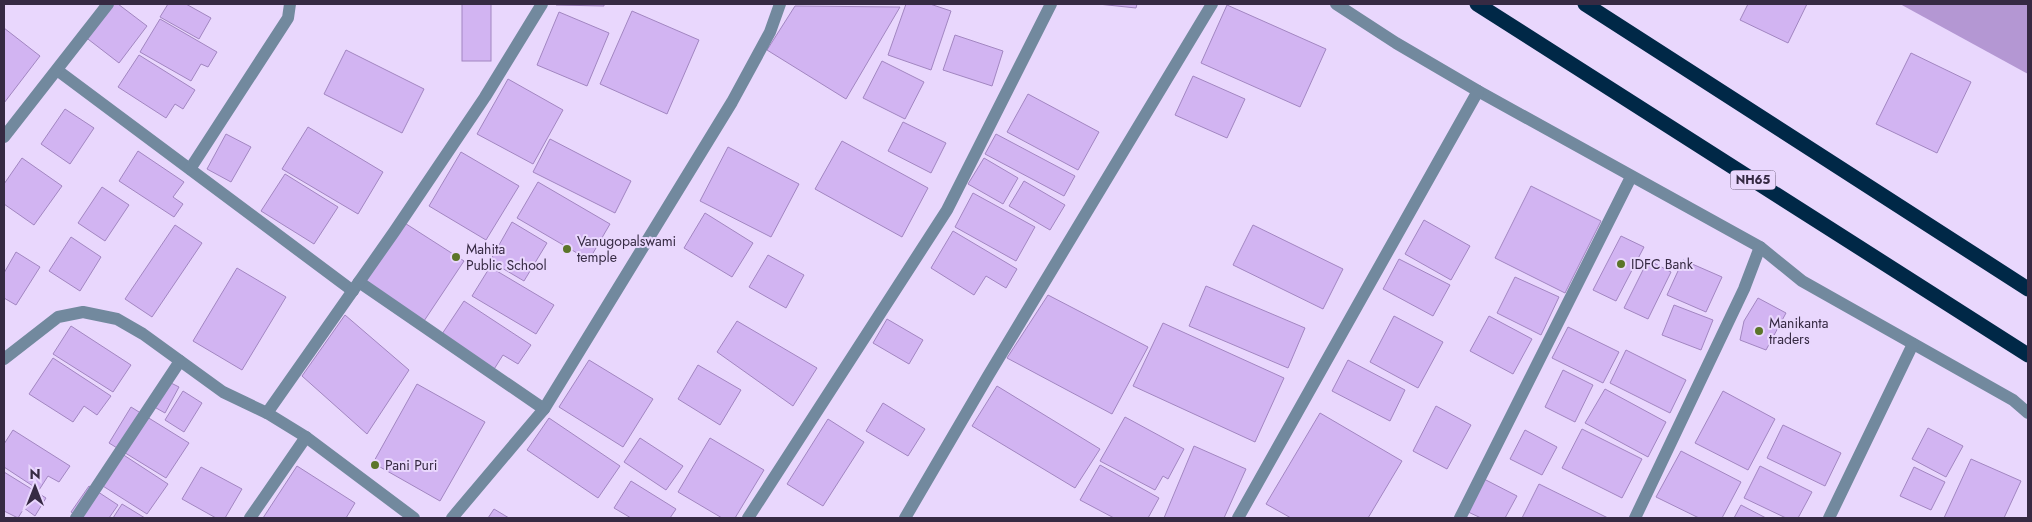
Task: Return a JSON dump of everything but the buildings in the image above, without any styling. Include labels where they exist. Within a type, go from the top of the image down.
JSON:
[{"type":"highway","name":"NH65","points":[[1477,4],[2028,355]]},
{"type":"highway","points":[[1585,4],[2028,289]]},
{"type":"street","points":[[4,137],[108,4]]},
{"type":"street","points":[[190,169],[288,18],[290,4]]},
{"type":"street","points":[[268,413],[356,287],[479,104],[542,4]]},
{"type":"street","points":[[452,518],[544,408],[732,102],[770,32],[780,4]]},
{"type":"street","points":[[748,518],[947,210],[1051,4]]},
{"type":"street","points":[[905,518],[988,376],[1212,4]]},
{"type":"street","points":[[1336,4],[1396,43],[1478,91],[1630,177],[1760,247],[1802,281],[2013,400],[2028,413]]},
{"type":"street","points":[[56,70],[190,169],[356,287],[544,408]]},
{"type":"street","points":[[1238,518],[1478,91]]},
{"type":"street","points":[[1460,518],[1630,177]]},
{"type":"street","points":[[1635,518],[1744,290],[1760,247]]},
{"type":"street","points":[[4,359],[58,318],[83,312],[117,319],[143,334],[223,392],[268,413],[306,437],[414,518]]},
{"type":"street","points":[[1829,518],[1913,344]]},
{"type":"street","points":[[76,518],[180,361]]},
{"type":"street","points":[[250,518],[306,437]]},
{"type":"shaded area","points":[[1900,4],[2028,4],[2028,74]]},
{"type":"place","name":"Vanugopalswami temple","points":[[567,249]]},
{"type":"place","name":"Mahita Public School","points":[[456,257]]},
{"type":"place","name":"IDFC Bank","points":[[1621,264]]},
{"type":"place","name":"Manikanta traders","points":[[1759,331]]},
{"type":"place","name":"Pani Puri","points":[[375,465]]}]
